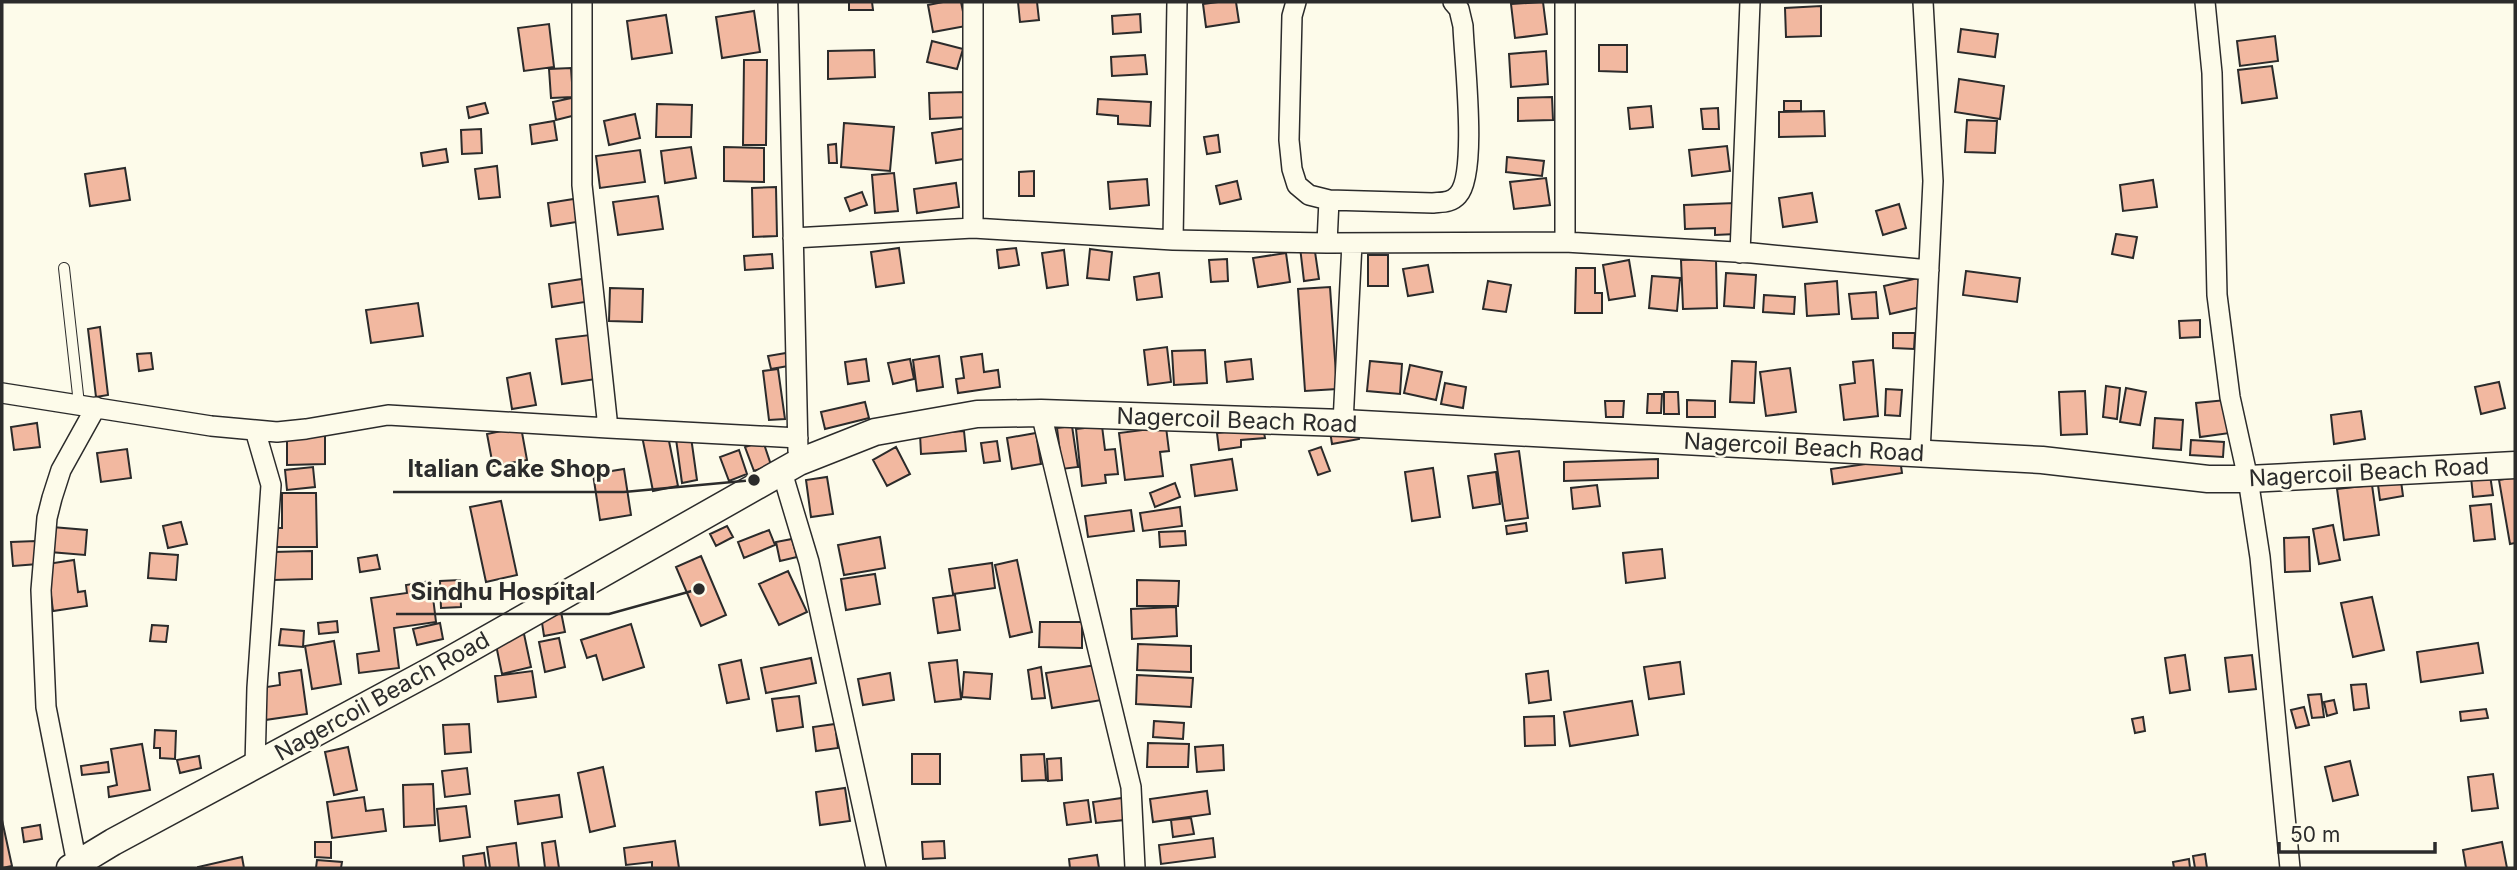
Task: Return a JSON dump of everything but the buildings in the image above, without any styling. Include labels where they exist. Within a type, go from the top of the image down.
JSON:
[{"type":"main road","name":"Nagercoil Beach Road","points":[[73,866],[446,662],[793,457],[875,432],[977,414],[1343,423],[1920,453],[2042,460],[2208,479],[2249,480],[2515,465]]},
{"type":"street","points":[[582,2],[582,185],[608,428]]},
{"type":"street","points":[[788,2],[793,238],[793,457],[808,562],[876,868]]},
{"type":"street","points":[[973,2],[973,228]]},
{"type":"street","points":[[1173,240],[1177,2]]},
{"type":"street","points":[[1296,2],[1292,16],[1289,127],[1292,169],[1297,185],[1309,195],[1329,200],[1433,204],[1449,202],[1459,195],[1465,184],[1469,160],[1463,26],[1459,9],[1453,2]]},
{"type":"street","points":[[1565,2],[1565,242]]},
{"type":"street","points":[[1740,253],[1750,2]]},
{"type":"street","points":[[1920,453],[1933,181],[1923,2]]},
{"type":"street","points":[[2205,2],[2212,73],[2217,295],[2230,397],[2249,480],[2260,557],[2290,868]]},
{"type":"street","points":[[1327,243],[1329,200]]},
{"type":"street","points":[[793,238],[973,228],[1173,240],[1327,243],[1565,242],[1740,253],[1929,270]]},
{"type":"street","points":[[1343,423],[1352,243]]},
{"type":"street","points":[[2,393],[211,426],[277,432],[388,415],[608,428],[793,457]]},
{"type":"street","points":[[73,866],[46,707],[41,590],[47,518],[61,470],[87,405]]},
{"type":"street","points":[[1041,414],[1130,787],[1135,868]]},
{"type":"street","points":[[255,430],[271,485],[257,688],[255,766]]},
{"type":"lane","points":[[64,268],[87,405]]},
{"type":"place","name":"Italian Cake Shop","points":[[754,480]]},
{"type":"place","name":"Sindhu Hospital","points":[[699,589]]}]
